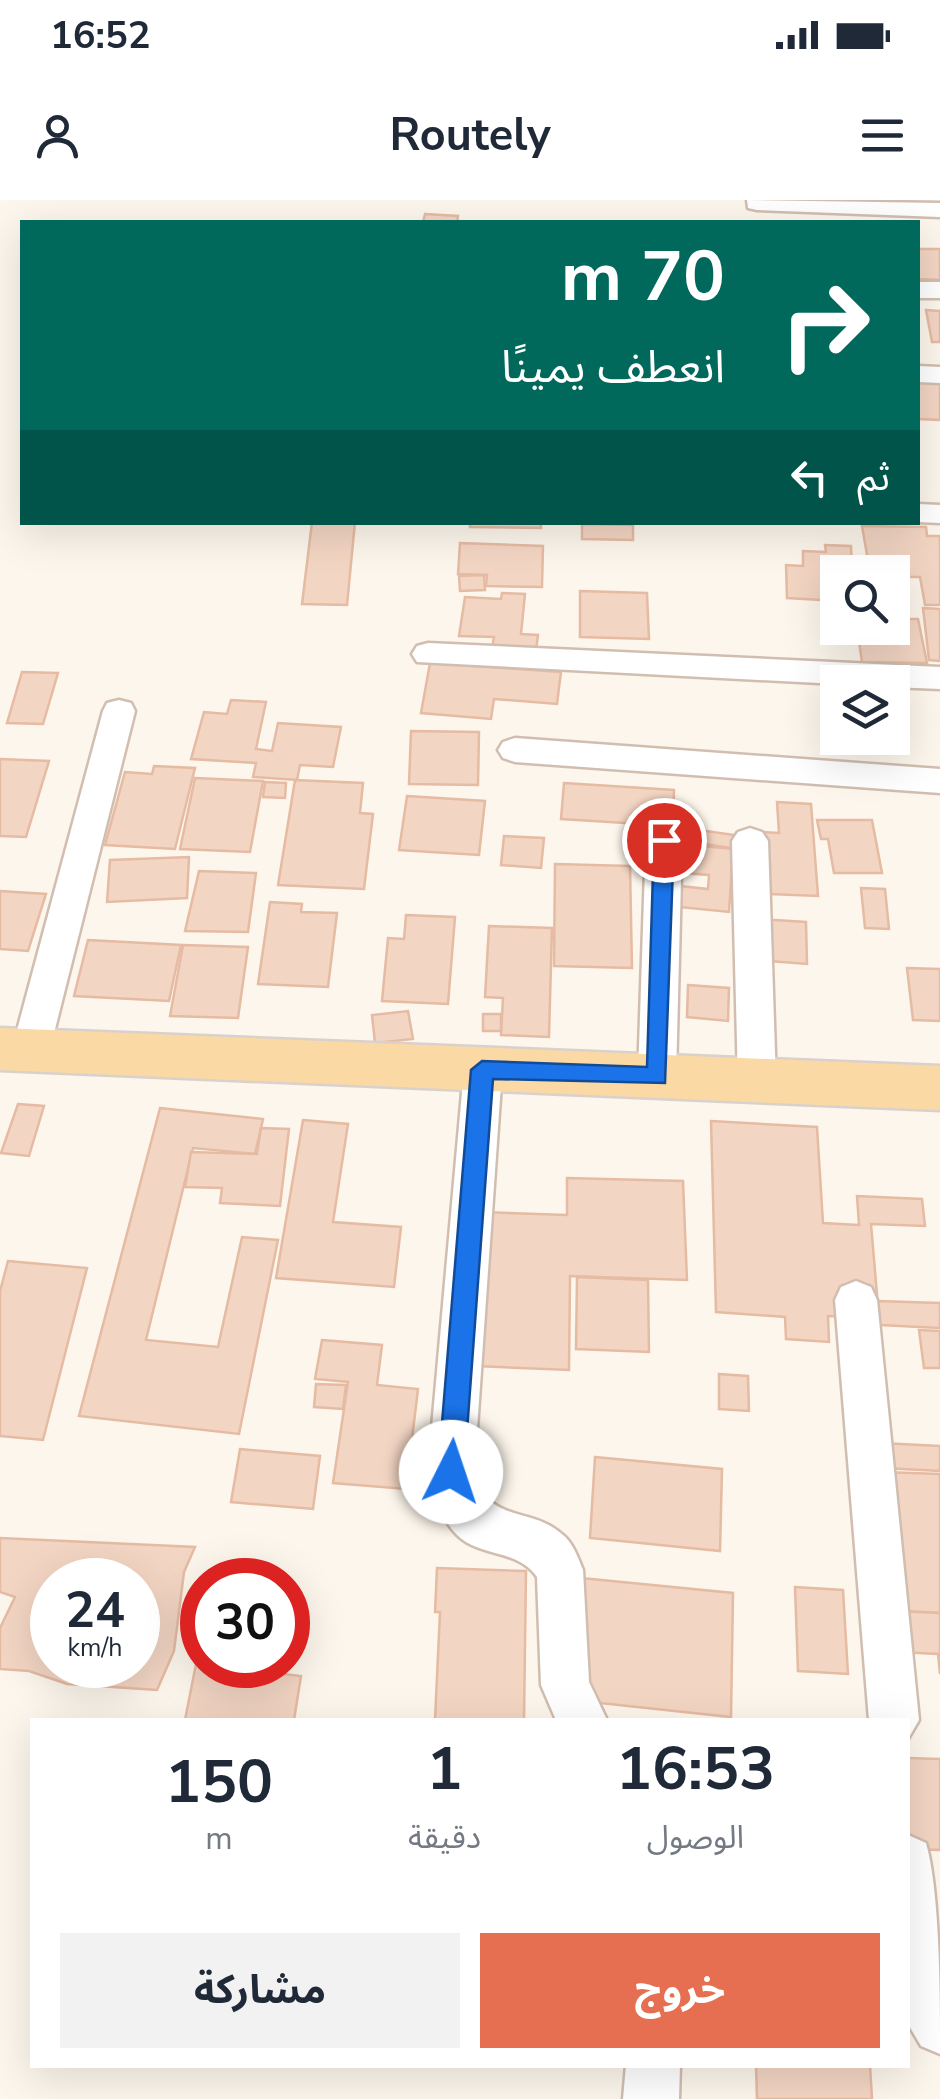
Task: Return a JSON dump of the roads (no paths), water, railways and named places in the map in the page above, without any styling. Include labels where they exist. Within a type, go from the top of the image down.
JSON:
[{"type":"main road","points":[[16,1049],[940,1088]]},
{"type":"street","points":[[757,204],[940,210]]},
{"type":"street","points":[[428,654],[940,678]]},
{"type":"street","points":[[16,1049],[119,711]]},
{"type":"street","points":[[516,750],[940,782]]},
{"type":"street","points":[[657,1076],[664,840]]},
{"type":"street","points":[[750,841],[758,1083]]},
{"type":"street","points":[[482,1070],[451,1472],[459,1499],[480,1525],[532,1542],[546,1550],[560,1570],[565,1685],[581,1718]]},
{"type":"street","points":[[856,1300],[894,1718]]},
{"type":"street","points":[[910,1884],[919,1989],[929,2016],[940,2027]]},
{"type":"street","points":[[651,2099],[653,2068]]}]
